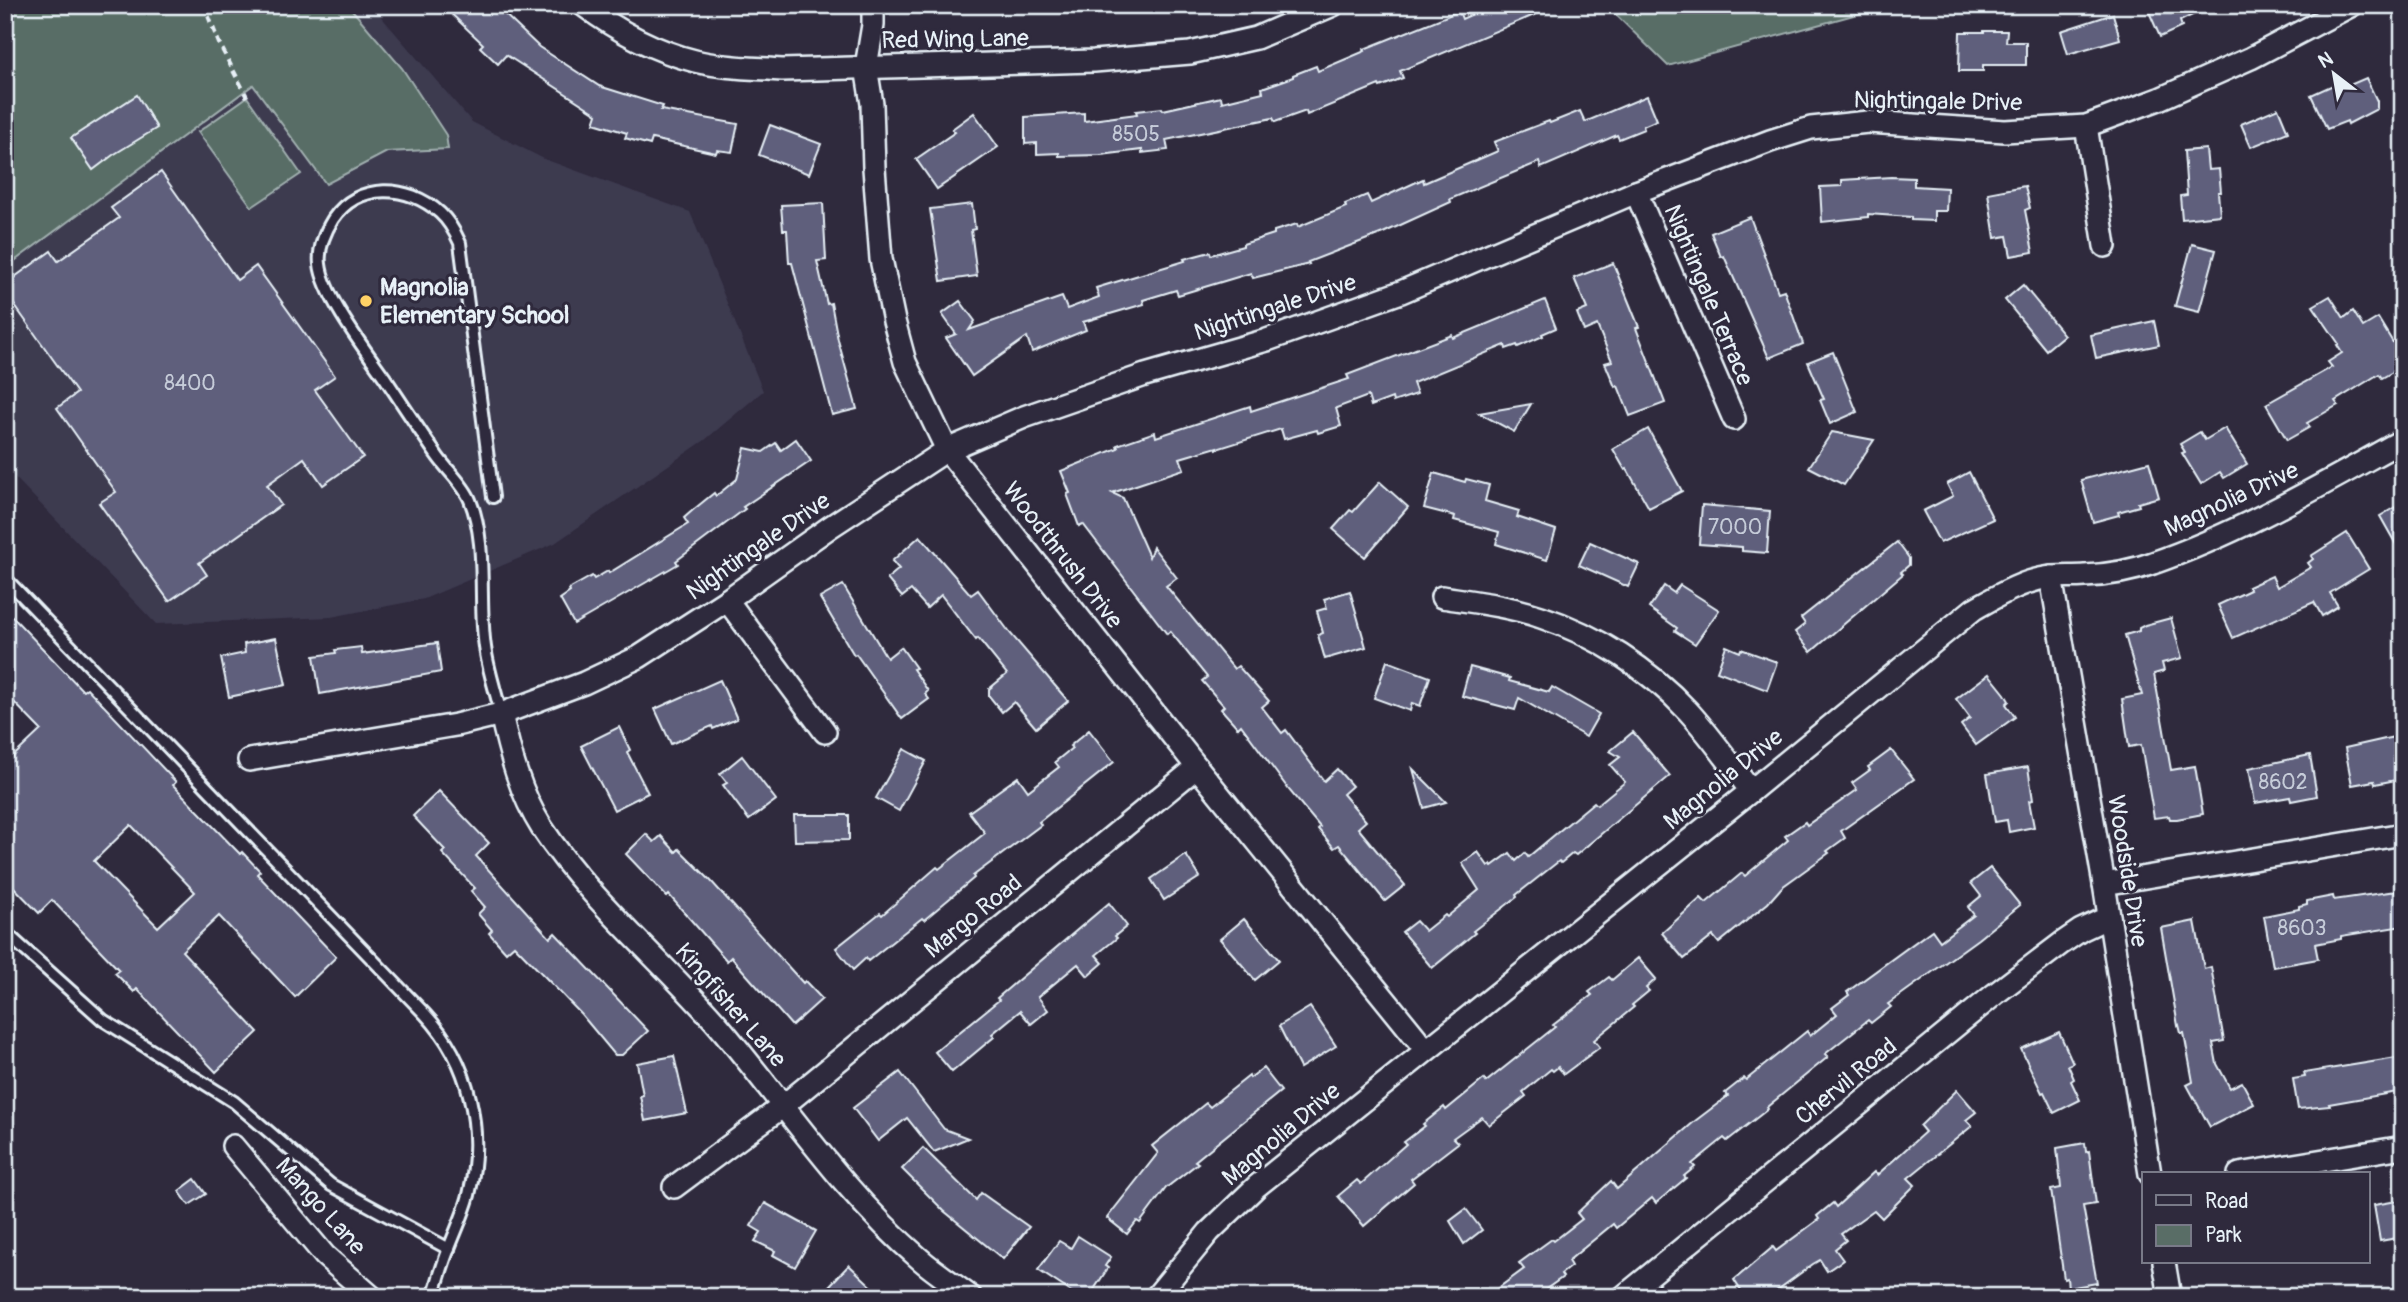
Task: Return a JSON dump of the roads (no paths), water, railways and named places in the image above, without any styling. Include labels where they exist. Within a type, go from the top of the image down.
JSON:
[{"type":"street","name":"Red Wing Lane","points":[[583,5],[600,18],[661,50],[696,61],[733,67],[782,70],[1094,61],[1190,53],[1256,38],[1286,15],[1333,5]]},
{"type":"street","name":"Woodthrush Drive","points":[[873,5],[873,25],[866,67],[872,104],[881,259],[905,362],[947,450],[1197,766],[1426,1049]]},
{"type":"street","name":"Nightingale Drive","points":[[249,760],[456,725],[501,714],[584,683],[639,657],[947,450],[1024,417],[1145,375],[1267,340],[1401,292],[1636,192],[1770,141],[1811,128],[1868,122],[2005,131],[2086,126],[2159,99],[2251,58],[2352,5]]},
{"type":"street","points":[[2086,126],[2105,246]]},
{"type":"street","name":"Nightingale Terrace","points":[[1636,192],[1734,419]]},
{"type":"street","name":"Magnolia Drive","points":[[1156,1297],[1209,1232],[1248,1194],[1973,609],[2010,590],[2051,577],[2109,574],[2150,564],[2239,530],[2403,440]]},
{"type":"street","name":"Woodside Drive","points":[[2051,577],[2150,1172]]},
{"type":"street","points":[[1442,597],[1540,616],[1575,630],[1625,658],[1686,709],[1751,790]]},
{"type":"street","points":[[727,600],[825,732]]},
{"type":"street","name":"Kingfisher Lane","points":[[501,714],[512,763],[524,793],[542,828],[581,879],[718,1025],[854,1193],[920,1259],[971,1297]]},
{"type":"street","name":"Margo Road","points":[[674,1187],[783,1106],[1197,766]]},
{"type":"street","points":[[2104,884],[2403,834]]},
{"type":"street","name":"Chervil Road","points":[[1623,1297],[1996,994],[2081,930],[2109,917]]},
{"type":"street","name":"Mango Lane","points":[[233,1146],[325,1256],[372,1297]]},
{"type":"street","points":[[2251,1172],[2403,1147]]},
{"type":"street","points":[[2164,1264],[2170,1297]]},
{"type":"lane","points":[[493,497],[460,243],[452,226],[440,213],[407,194],[375,190],[354,198],[339,211],[321,244],[322,275],[346,321],[469,498],[477,530],[485,647],[501,714]]},
{"type":"lane","points":[[5,578],[425,1014],[451,1047],[464,1074],[472,1106],[474,1160],[469,1195],[432,1297]]},
{"type":"lane","points":[[5,932],[103,1020],[234,1102],[331,1185],[449,1249]]},
{"type":"place","name":"Magnolia Elementary School","points":[[366,301]]}]
